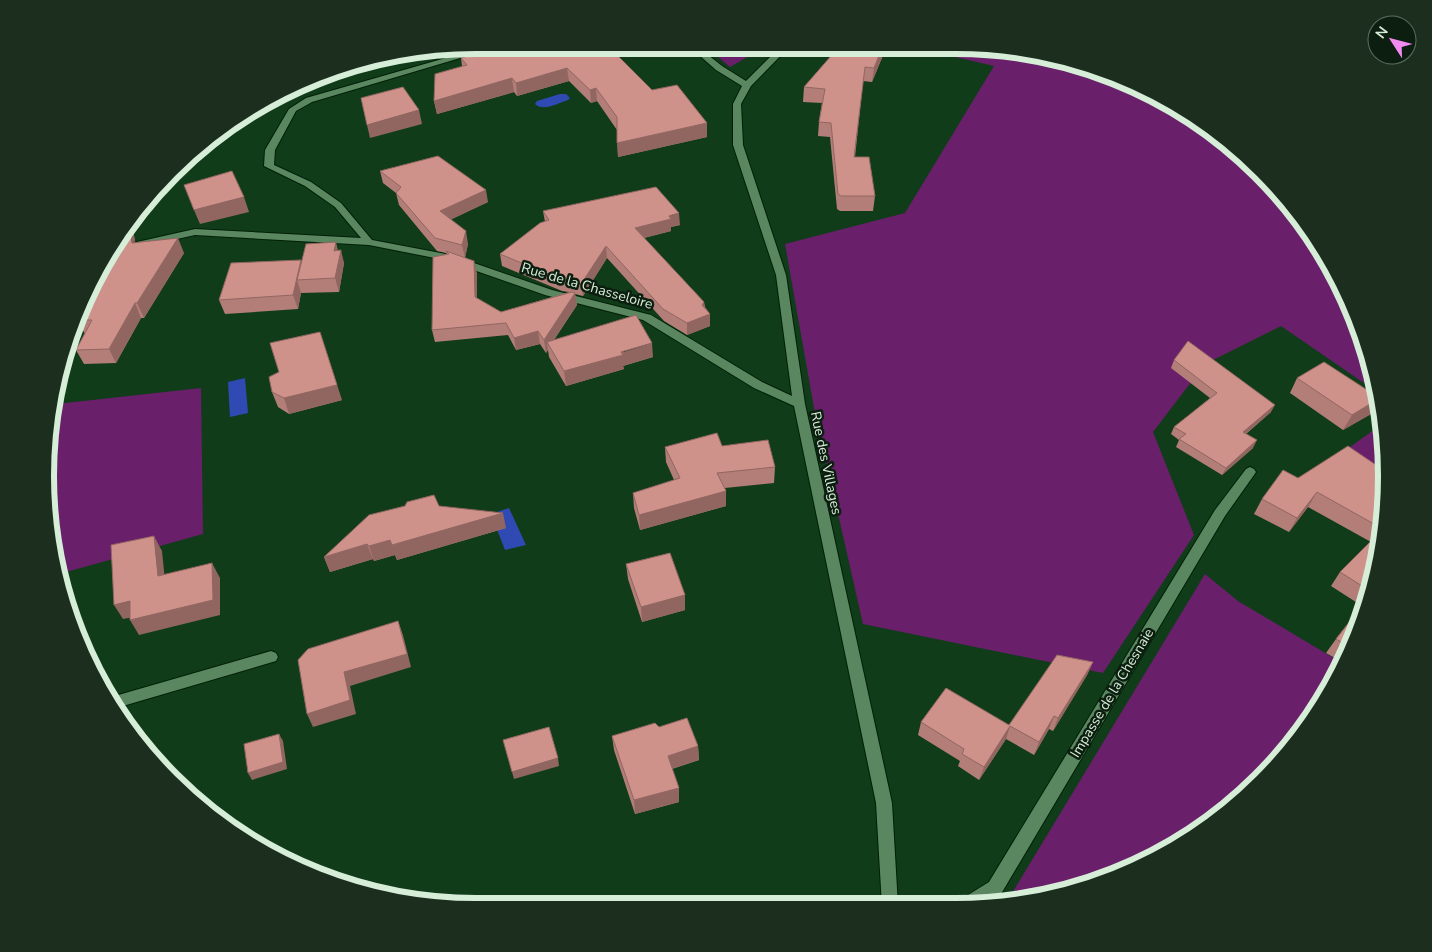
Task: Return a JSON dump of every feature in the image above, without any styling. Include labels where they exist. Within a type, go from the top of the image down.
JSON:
[{"type":"street","points":[[370,242],[338,204],[308,184],[269,166],[270,150],[293,109],[309,100],[468,54]]},
{"type":"street","points":[[703,54],[719,68],[747,84]]},
{"type":"street","name":"Rue des Villages","points":[[778,54],[747,84],[736,104],[738,145],[781,275],[799,404],[884,803],[890,898]]},
{"type":"street","name":"Rue de la Chasseloire","points":[[130,247],[195,232],[370,242],[447,257],[549,293],[647,316],[758,386],[799,404]]},
{"type":"street","name":"Impasse de la Chesnaie","points":[[980,897],[995,888],[1220,513],[1250,472]]},
{"type":"street","points":[[119,701],[271,657]]},
{"type":"shaded area","points":[[714,54],[753,54],[730,67]]},
{"type":"shaded area","points":[[942,54],[1011,57],[1065,68],[1092,76],[1143,97],[1191,125],[1213,141],[1255,177],[1307,241],[1335,289],[1346,314],[1356,340],[1368,386],[1281,326],[1205,364],[1153,432],[1194,535],[1103,673],[863,624],[814,408],[785,244],[905,213],[994,66]]},
{"type":"shaded area","points":[[201,388],[203,534],[65,572],[57,531],[54,476],[57,421],[60,404]]},
{"type":"shaded area","points":[[1376,429],[1378,470],[1350,447]]},
{"type":"shaded area","points":[[1205,574],[1238,601],[1336,660],[1307,711],[1255,775],[1191,827],[1143,855],[1092,876],[1065,884],[1011,895]]},
{"type":"water","points":[[566,94],[570,98],[546,107],[535,104],[537,101]]},
{"type":"water","points":[[245,378],[248,413],[230,417],[228,382]]},
{"type":"water","points":[[509,508],[526,545],[505,550],[491,514]]},
{"type":"building","points":[[476,54],[616,54],[652,90],[677,85],[707,123],[617,143],[617,117],[596,88],[590,90],[567,68],[516,83],[512,78],[434,101],[435,74],[467,65],[461,58]]},
{"type":"building","points":[[833,54],[880,54],[874,68],[865,67],[854,157],[869,157],[875,196],[841,196],[838,194],[831,123],[819,122],[825,89],[804,87]]},
{"type":"building","points":[[403,87],[419,110],[367,125],[361,98]]},
{"type":"building","points":[[438,156],[486,190],[440,211],[466,231],[462,245],[435,238],[396,193],[401,187],[380,171]]},
{"type":"building","points":[[232,171],[244,197],[194,210],[184,185]]},
{"type":"building","points":[[656,187],[679,213],[669,216],[671,219],[635,228],[704,302],[702,305],[710,314],[687,323],[663,309],[606,246],[581,284],[560,279],[500,254],[540,223],[549,220],[543,211]]},
{"type":"building","points":[[131,236],[132,243],[178,238],[137,303],[135,303],[109,349],[76,350],[92,320],[84,320],[97,289],[128,237]]},
{"type":"building","points":[[336,242],[334,251],[341,250],[335,278],[297,280],[306,244]]},
{"type":"building","points":[[446,251],[474,261],[475,297],[501,312],[572,292],[575,293],[544,340],[538,331],[514,338],[506,323],[432,330],[433,257],[449,254]]},
{"type":"building","points":[[301,260],[293,295],[219,300],[231,263]]},
{"type":"building","points":[[636,315],[652,343],[621,352],[623,355],[564,371],[547,342]]},
{"type":"building","points":[[320,332],[337,385],[284,398],[272,392],[269,377],[279,372],[270,343]]},
{"type":"building","points":[[1188,341],[1275,405],[1243,432],[1257,440],[1226,468],[1179,439],[1186,434],[1174,427],[1217,393],[1174,360]]},
{"type":"building","points":[[1324,362],[1369,391],[1372,403],[1352,415],[1297,378]]},
{"type":"building","points":[[717,433],[722,446],[768,440],[775,467],[717,473],[726,491],[639,515],[633,493],[680,478],[665,447]]},
{"type":"building","points":[[1348,446],[1378,466],[1375,525],[1317,492],[1297,518],[1262,499],[1283,470],[1298,478]]},
{"type":"building","points":[[434,495],[439,506],[503,513],[392,545],[390,540],[369,546],[367,544],[324,557],[369,515],[405,506],[407,502]]},
{"type":"building","points":[[154,536],[158,576],[212,563],[213,600],[130,620],[130,601],[114,605],[111,545]]},
{"type":"building","points":[[1374,538],[1363,587],[1340,572]]},
{"type":"building","points":[[670,553],[685,595],[641,607],[626,564]]},
{"type":"building","points":[[1355,615],[1344,643],[1336,639]]},
{"type":"building","points":[[398,621],[407,654],[344,672],[350,700],[307,714],[298,660],[308,649]]},
{"type":"building","points":[[1057,655],[1093,662],[1058,718],[1054,716],[1039,742],[1010,726],[984,767],[962,754],[964,749],[921,722],[946,688],[1009,725]]},
{"type":"building","points":[[687,718],[698,746],[668,756],[679,788],[634,800],[612,736],[655,723],[659,727]]},
{"type":"building","points":[[549,727],[558,758],[512,772],[503,740]]},
{"type":"building","points":[[279,734],[283,762],[248,773],[244,744]]}]
